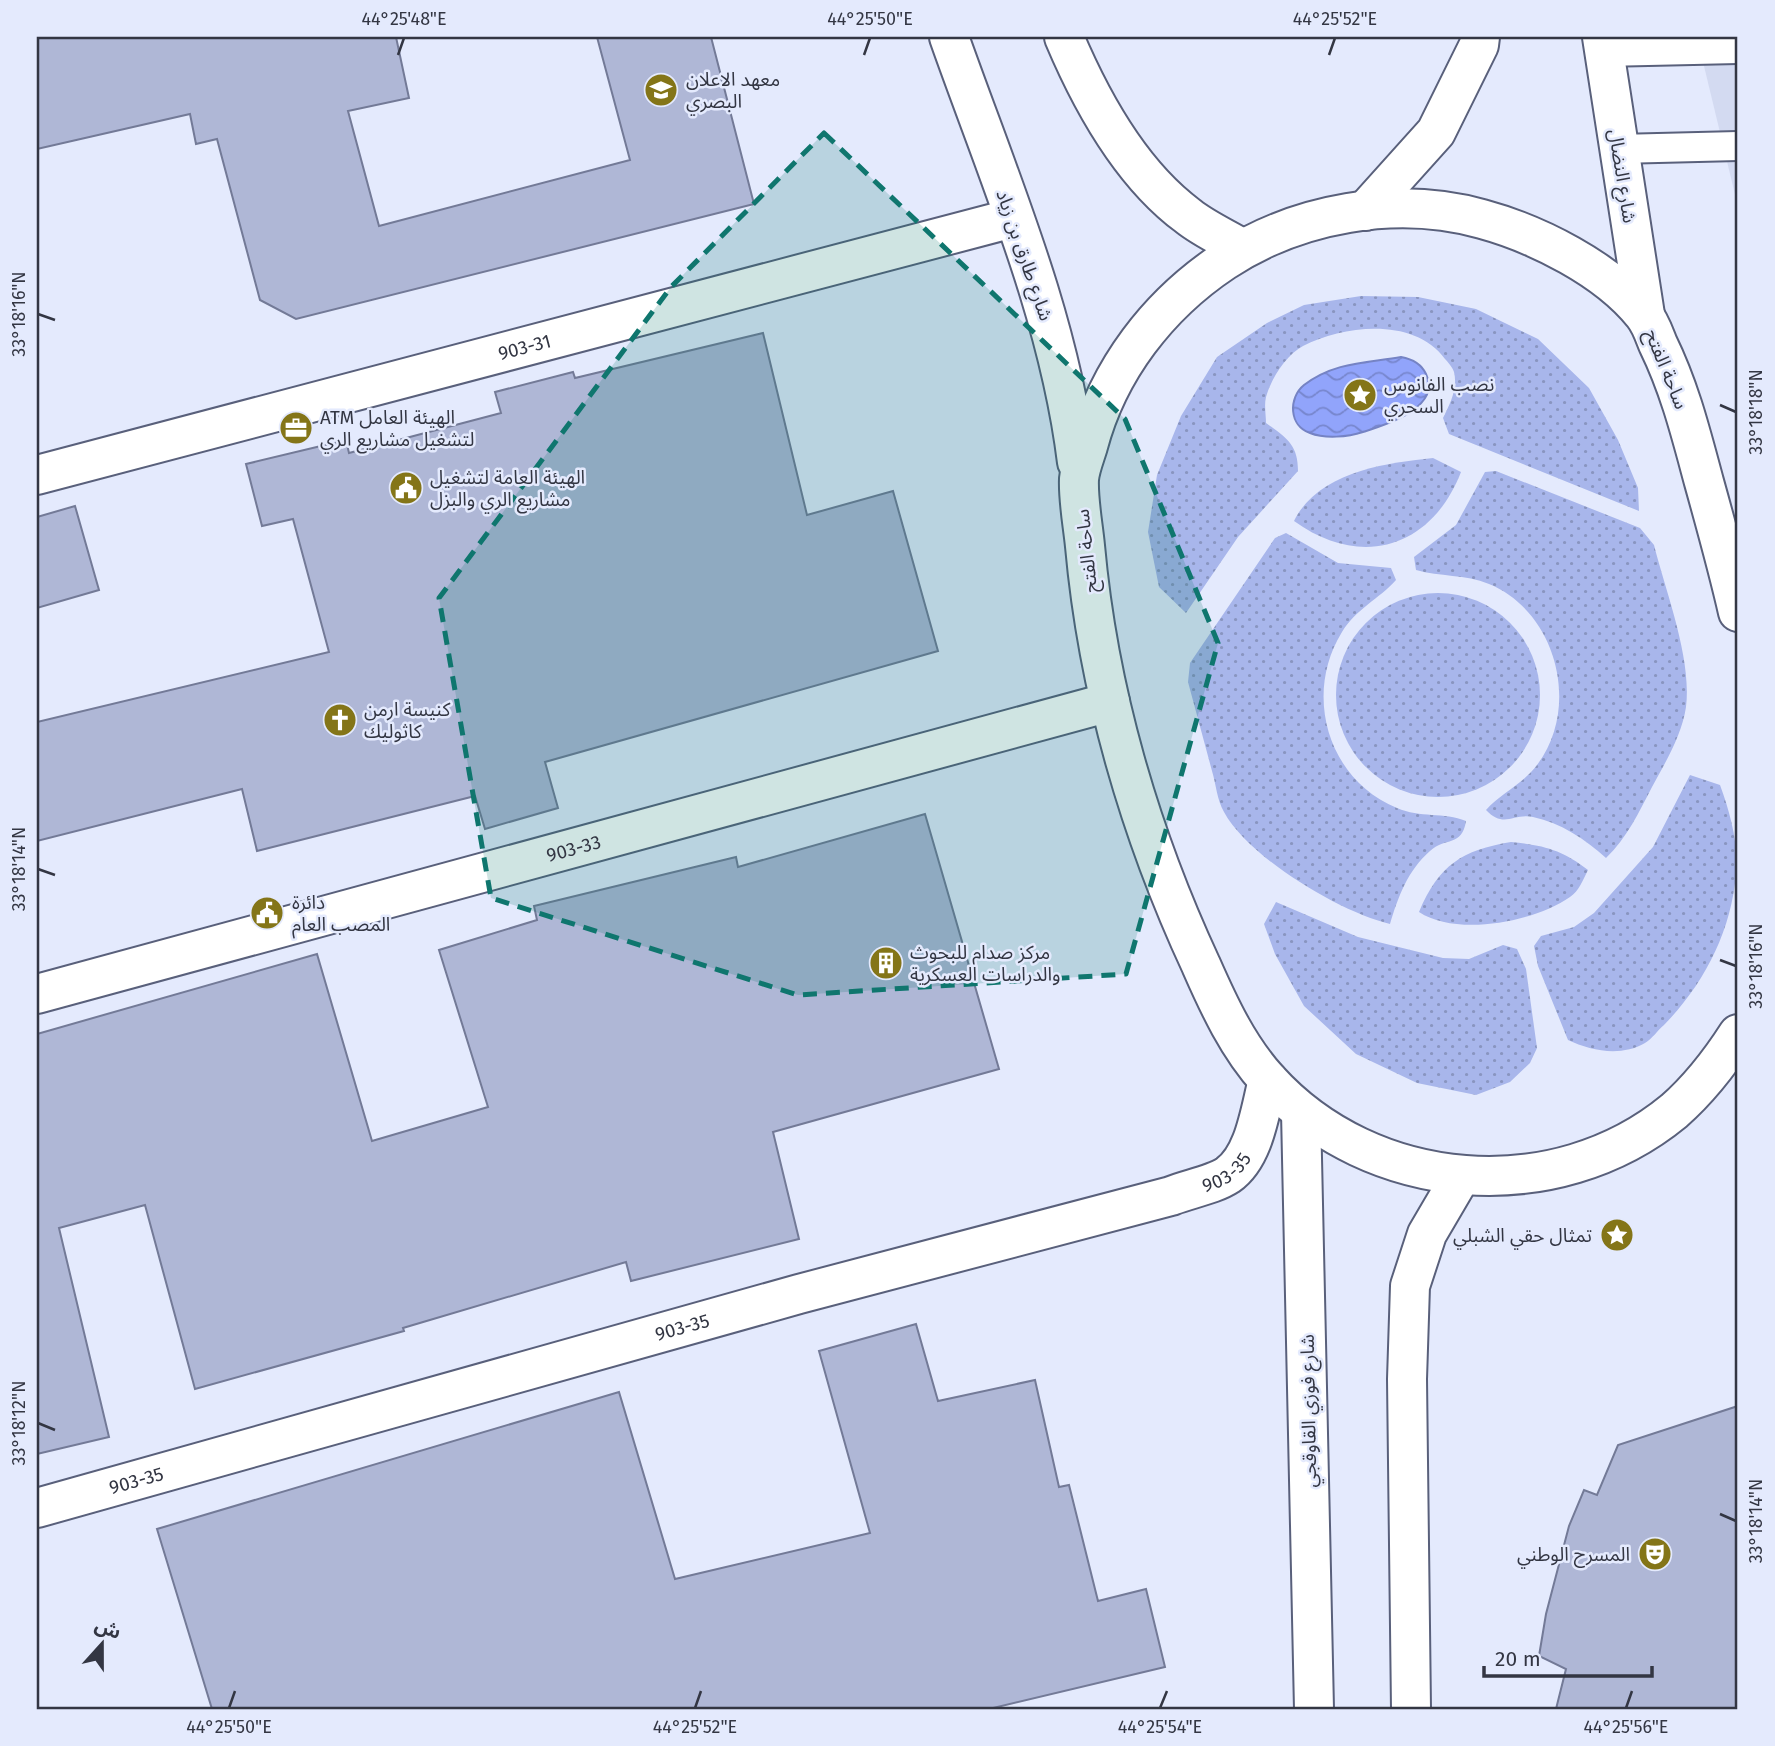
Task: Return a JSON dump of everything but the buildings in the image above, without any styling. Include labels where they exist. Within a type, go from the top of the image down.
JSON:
[{"type":"street","name":"شارع طارق بن زياد","points":[[948,37],[1054,338],[1071,407],[1079,479]]},
{"type":"street","points":[[1064,37],[1087,91],[1142,170],[1187,216],[1243,249]]},
{"type":"street","points":[[1365,211],[1436,132],[1479,45],[1480,37]]},
{"type":"street","name":"شارع النضال","points":[[1603,44],[1645,315]]},
{"type":"street","name":"ساحة الفتح","points":[[1738,612],[1679,387],[1645,315],[1596,272],[1539,238],[1477,217],[1412,208],[1365,211],[1293,226],[1243,249],[1184,292],[1135,345],[1110,386],[1091,431],[1079,479],[1089,590],[1110,702],[1173,905],[1219,1005],[1241,1045],[1268,1080],[1301,1112],[1350,1144],[1404,1166],[1461,1176],[1507,1177],[1540,1172],[1595,1158],[1635,1137],[1722,1083],[1738,1034]]},
{"type":"street","name":"903-31","points":[[37,475],[1013,218]]},
{"type":"street","name":"903-33","points":[[37,994],[1110,702]]},
{"type":"street","name":"903-35","points":[[37,1508],[812,1291],[1171,1196],[1228,1175],[1239,1164],[1250,1146],[1268,1080]]},
{"type":"street","name":"شارع فوزي القاوقجي","points":[[1301,1112],[1314,1709]]},
{"type":"street","points":[[1411,1709],[1408,1393],[1410,1286],[1427,1234],[1461,1176]]},
{"type":"lane","points":[[1603,44],[1738,49]]},
{"type":"lane","points":[[1618,149],[1738,146]]},
{"type":"highlighted area","points":[[824,133],[1125,419],[1218,643],[1126,974],[798,995],[491,898],[439,598],[671,287]]},
{"type":"shaded area","points":[[1697,37],[1738,37],[1738,207]]},
{"type":"shaded area","points":[[1361,296],[1418,297],[1476,309],[1538,339],[1589,388],[1618,440],[1638,488],[1639,511],[1449,434],[1443,418],[1454,390],[1454,372],[1432,346],[1416,336],[1378,329],[1339,333],[1303,346],[1285,361],[1275,375],[1266,397],[1266,423],[1290,443],[1296,455],[1298,471],[1238,537],[1186,613],[1159,587],[1148,532],[1157,475],[1181,416],[1217,357],[1267,323],[1304,305]]},
{"type":"shaded area","points":[[1433,458],[1461,472],[1448,498],[1432,519],[1412,534],[1391,543],[1368,547],[1344,544],[1319,536],[1294,521],[1305,504],[1336,481],[1374,467]]},
{"type":"shaded area","points":[[1496,471],[1640,528],[1654,545],[1671,604],[1685,668],[1687,688],[1684,717],[1672,748],[1637,815],[1606,858],[1581,838],[1553,823],[1526,816],[1498,819],[1486,810],[1531,772],[1550,742],[1558,716],[1559,690],[1555,663],[1546,638],[1531,616],[1512,597],[1480,581],[1416,570],[1414,557],[1456,525],[1485,472]]},
{"type":"shaded area","points":[[1286,533],[1338,563],[1391,568],[1396,580],[1348,624],[1330,657],[1324,682],[1324,708],[1329,733],[1339,757],[1354,778],[1373,795],[1397,808],[1466,821],[1461,835],[1436,847],[1422,858],[1400,894],[1390,924],[1322,896],[1274,864],[1236,829],[1224,812],[1218,797],[1188,682],[1190,663],[1275,538]]},
{"type":"shaded area","points":[[1438,593],[1477,601],[1495,610],[1510,623],[1523,638],[1532,656],[1540,695],[1532,734],[1523,752],[1510,767],[1495,780],[1477,789],[1438,797],[1399,789],[1381,780],[1366,767],[1353,752],[1344,734],[1336,695],[1344,656],[1353,638],[1366,623],[1381,610],[1399,601]]},
{"type":"shaded area","points":[[1690,775],[1720,785],[1735,840],[1737,863],[1733,895],[1722,936],[1713,956],[1678,1009],[1645,1043],[1626,1050],[1606,1051],[1568,1040],[1538,966],[1534,946],[1541,936],[1574,927],[1594,913],[1653,847]]},
{"type":"shaded area","points":[[1511,842],[1552,850],[1588,870],[1573,895],[1555,906],[1516,919],[1474,925],[1454,924],[1435,920],[1419,912],[1435,882],[1454,862],[1479,850]]},
{"type":"shaded area","points":[[1276,902],[1358,937],[1443,958],[1469,959],[1503,945],[1517,949],[1526,969],[1537,1048],[1530,1063],[1510,1082],[1476,1095],[1417,1083],[1356,1054],[1304,1006],[1275,954],[1264,924]]},
{"type":"water","points":[[1401,357],[1422,367],[1429,386],[1426,396],[1409,413],[1373,429],[1344,436],[1316,435],[1298,424],[1293,411],[1295,397],[1304,385],[1315,377],[1351,365]]},
{"type":"place","name":"معهد الاعلان البصري","points":[[661,90]]},
{"type":"place","name":"نصب الفانوس السحري","points":[[1360,395]]},
{"type":"place","name":"ATM الهيئة العامل لتشغيل مشاريع الري","points":[[296,428]]},
{"type":"place","name":"الهيئة العامة لتشغيل مشاريع الري والبزل","points":[[406,488]]},
{"type":"place","name":"كنيسة ارمن كاثوليك","points":[[340,720]]},
{"type":"place","name":"دائرة المصب العام","points":[[267,913]]},
{"type":"place","name":"مركز صدام للبحوث والدراسات العسكرية","points":[[886,963]]},
{"type":"place","name":"تمثال حقي الشبلي","points":[[1617,1235]]},
{"type":"place","name":"المسرح الوطني","points":[[1655,1554]]}]
